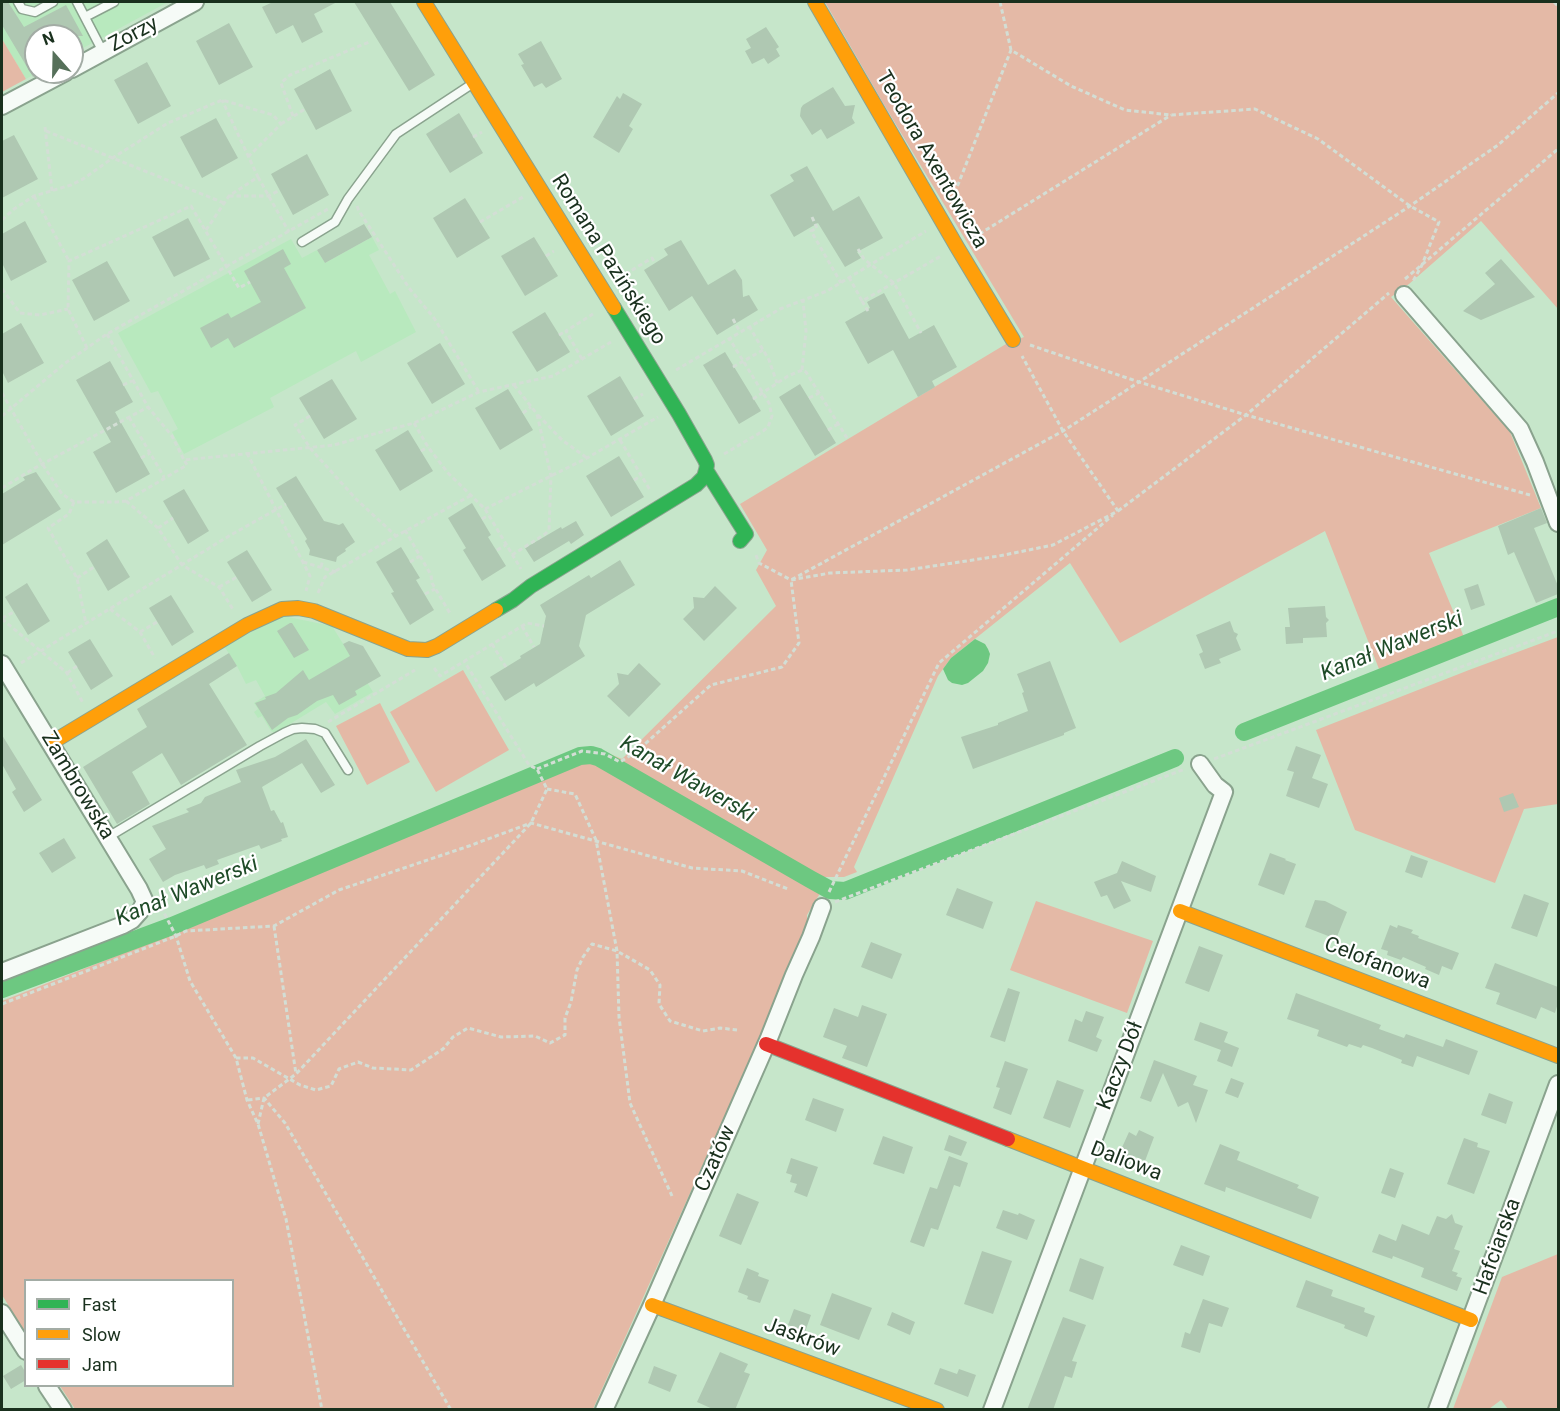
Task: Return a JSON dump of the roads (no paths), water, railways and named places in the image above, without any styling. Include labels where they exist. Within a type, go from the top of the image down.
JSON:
[{"type":"street","name":"Zorzy","points":[[84,62],[195,2]]},
{"type":"street","name":"Romana Pazińskiego","points":[[424,2],[659,381],[743,537]]},
{"type":"street","name":"Teodora Axentowicza","points":[[815,2],[1013,340]]},
{"type":"street","points":[[2,106],[43,84]]},
{"type":"street","points":[[1401,288],[1520,429],[1558,523]]},
{"type":"street","points":[[51,743],[247,625],[282,609],[298,608],[314,611],[427,656],[437,646],[513,600],[531,586],[696,485],[704,477],[707,467]]},
{"type":"street","name":"Zambrowska","points":[[2,972],[123,925],[132,920],[145,902],[108,837],[4,668]]},
{"type":"street","name":"Kaczy Dół","points":[[992,1410],[1224,792],[1215,785],[1200,764]]},
{"type":"street","name":"Czatów","points":[[604,1410],[766,1044],[822,907]]},
{"type":"street","name":"Celofanowa","points":[[1180,911],[1558,1056]]},
{"type":"street","name":"Daliowa","points":[[766,1044],[1471,1320]]},
{"type":"street","name":"Hafciarska","points":[[1437,1410],[1557,1092]]},
{"type":"street","name":"Jaskrów","points":[[652,1305],[937,1410]]},
{"type":"street","points":[[2,1313],[24,1348]]},
{"type":"street","points":[[48,1387],[63,1410]]},
{"type":"lane","points":[[18,2],[22,9],[35,12],[53,2]]},
{"type":"lane","points":[[77,2],[103,52]]},
{"type":"lane","points":[[85,17],[114,2]]},
{"type":"lane","points":[[302,242],[335,222],[348,200],[396,134],[475,82]]},
{"type":"lane","points":[[108,837],[284,733],[302,728],[325,733],[348,770]]},
{"type":"waterway","name":"Kanał Wawerski","points":[[1244,732],[1558,607]]},
{"type":"waterway","name":"Kanał Wawerski","points":[[2,989],[172,926],[580,756],[598,757],[830,890],[845,891],[1175,758]]}]
